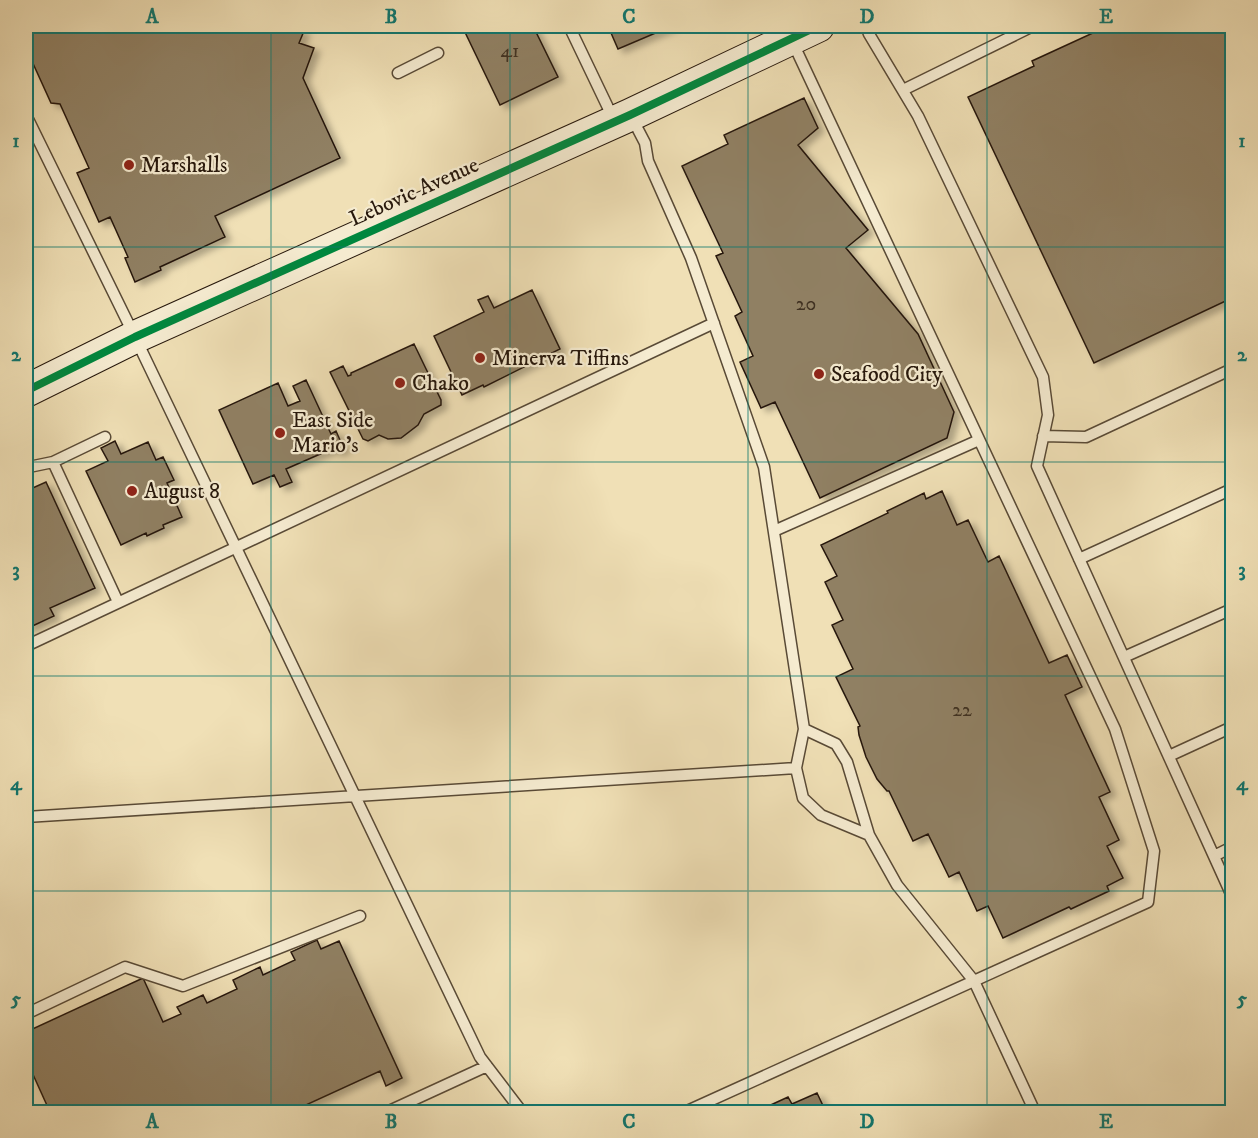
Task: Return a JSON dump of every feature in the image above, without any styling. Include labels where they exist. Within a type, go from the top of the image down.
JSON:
[{"type":"street","name":"Lebovic Avenue","points":[[26,391],[135,337],[623,118],[804,32]]},
{"type":"lane","points":[[569,26],[623,118],[645,143],[648,161],[691,258],[764,467],[804,729],[796,768],[803,798],[821,815],[869,836]]},
{"type":"lane","points":[[866,26],[918,116],[1043,377],[1048,415],[1037,466],[1233,896]]},
{"type":"lane","points":[[903,90],[1033,26]]},
{"type":"lane","points":[[685,1113],[1148,902],[1154,851],[1115,729],[979,440],[804,32]]},
{"type":"lane","points":[[398,73],[438,53]]},
{"type":"lane","points":[[26,115],[135,337],[456,1009],[480,1057],[522,1113]]},
{"type":"lane","points":[[26,646],[714,323]]},
{"type":"lane","points":[[1043,436],[1086,436],[1233,369]]},
{"type":"lane","points":[[26,456],[27,468],[53,462],[105,437]]},
{"type":"lane","points":[[774,531],[979,440]]},
{"type":"lane","points":[[53,462],[118,602]]},
{"type":"lane","points":[[1079,559],[1233,489]]},
{"type":"lane","points":[[1124,657],[1233,609]]},
{"type":"lane","points":[[1169,756],[1233,727]]},
{"type":"lane","points":[[804,729],[836,744],[848,762],[869,836],[897,885],[974,981],[1035,1113]]},
{"type":"lane","points":[[26,817],[796,768]]},
{"type":"lane","points":[[1214,856],[1233,847]]},
{"type":"lane","points":[[26,1014],[125,967],[183,986],[360,916]]},
{"type":"lane","points":[[387,1113],[487,1066]]},
{"type":"building","points":[[26,26],[279,26],[281,28],[288,26],[304,31],[299,43],[314,48],[303,78],[340,158],[215,216],[225,237],[160,267],[161,270],[135,282],[125,258],[128,257],[110,217],[99,222],[77,173],[89,168],[60,104],[51,103],[26,48]]},
{"type":"building","points":[[462,26],[533,26],[558,77],[500,105]]},
{"type":"building","points":[[608,26],[672,26],[618,49]]},
{"type":"building","points":[[1108,26],[1232,26],[1232,298],[1094,363],[968,97],[1034,66],[1032,61]]},
{"type":"building","points":[[804,98],[818,128],[798,145],[868,230],[846,248],[918,334],[954,412],[947,438],[820,498],[775,402],[761,408],[740,362],[753,356],[735,316],[742,312],[716,256],[723,253],[682,166],[728,144],[724,135]]},
{"type":"building","points":[[532,290],[560,349],[484,387],[483,385],[462,395],[434,336],[484,312],[478,300],[488,296],[494,308]]},
{"type":"building","points":[[414,344],[441,400],[441,405],[424,414],[418,425],[401,438],[388,439],[379,435],[368,441],[363,439],[330,372],[343,366],[348,376],[351,375]]},
{"type":"building","name":"East Side Mario's","points":[[306,380],[331,434],[336,431],[344,449],[336,452],[334,448],[286,469],[292,482],[280,487],[274,475],[253,484],[219,410],[278,383],[288,406],[300,401],[293,386]]},
{"type":"building","points":[[115,441],[121,454],[148,442],[156,460],[163,457],[174,480],[167,483],[182,517],[163,525],[164,528],[147,536],[146,533],[121,545],[86,471],[108,461],[101,448]]},
{"type":"building","points":[[46,482],[95,588],[50,608],[54,616],[26,629],[26,491]]},
{"type":"building","points":[[942,491],[957,525],[968,520],[988,562],[999,556],[1049,663],[1067,655],[1082,687],[1065,695],[1110,792],[1099,797],[1119,840],[1107,846],[1123,878],[1107,886],[1109,891],[1003,938],[988,906],[977,911],[959,872],[949,877],[928,834],[913,841],[889,791],[877,779],[866,757],[859,735],[858,727],[860,726],[836,677],[853,669],[832,625],[843,620],[825,582],[837,576],[821,545],[924,493],[926,499]]},
{"type":"building","points":[[317,940],[321,949],[339,941],[402,1078],[386,1086],[380,1071],[297,1109],[299,1112],[50,1112],[26,1059],[26,1032],[143,978],[163,1022],[181,1014],[177,1007],[203,995],[207,1003],[237,989],[233,980],[260,967],[263,975],[295,960],[291,952]]},
{"type":"building","points":[[817,1093],[826,1112],[763,1112],[762,1109],[788,1097],[792,1104]]},
{"type":"cycle path","points":[[26,391],[135,337],[630,115],[818,26]]},
{"type":"place","name":"Marshalls","points":[[129,165]]},
{"type":"place","name":"Minerva Tiffins","points":[[480,358]]},
{"type":"place","name":"Seafood City","points":[[819,374]]},
{"type":"place","name":"Chako","points":[[400,383]]},
{"type":"place","name":"East Side Mario's","points":[[280,433]]},
{"type":"place","name":"August 8","points":[[132,491]]}]
